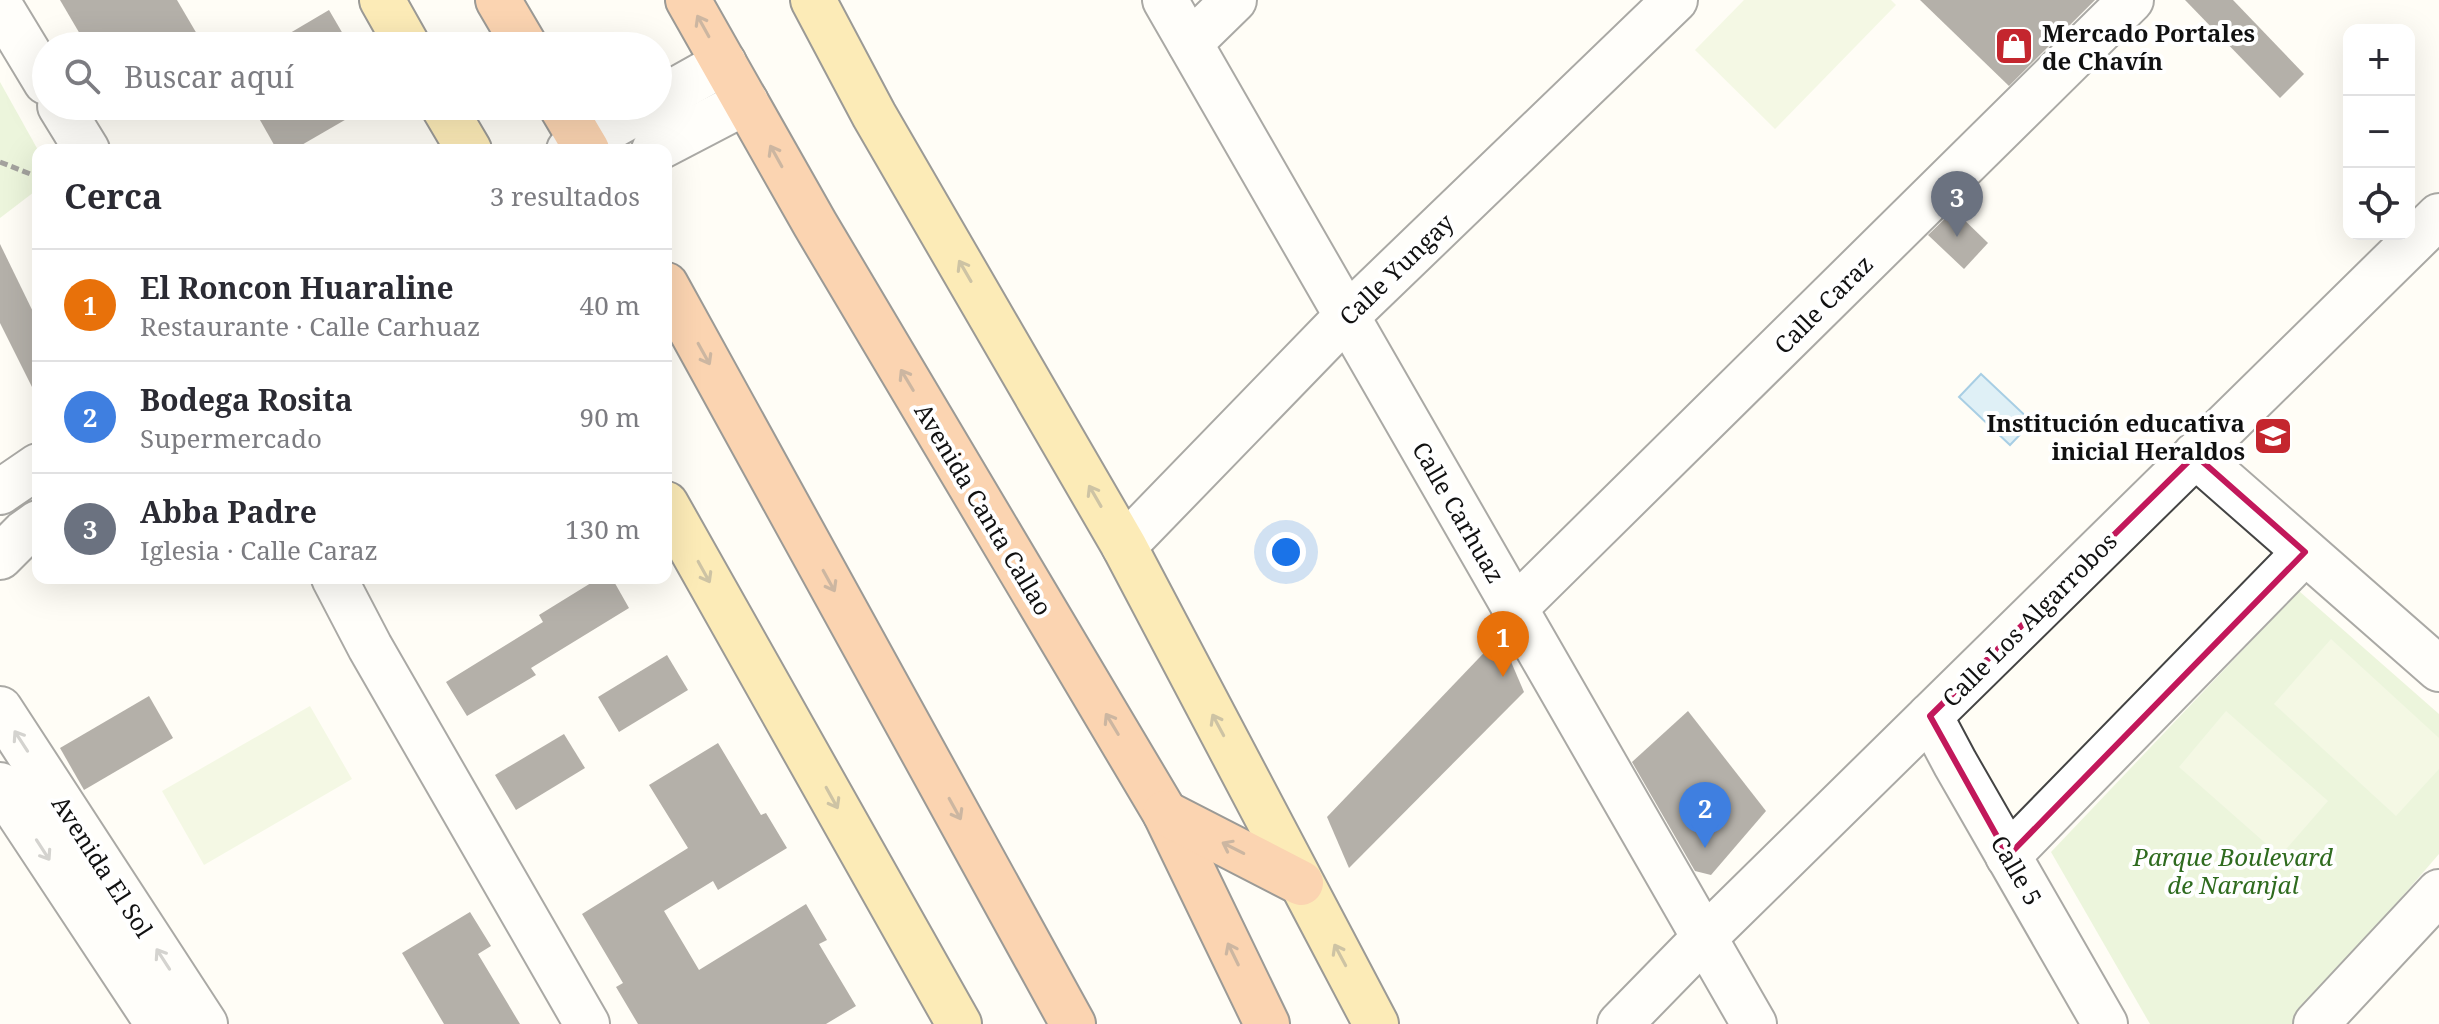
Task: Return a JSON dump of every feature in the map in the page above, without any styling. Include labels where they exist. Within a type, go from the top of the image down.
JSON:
[{"type":"highway","points":[[498,0],[517,32]]},
{"type":"highway","name":"Avenida Canta Callao","points":[[688,0],[815,224],[1165,813],[1267,1024]]},
{"type":"highway","points":[[567,120],[577,144]]},
{"type":"highway","points":[[672,296],[1073,1024]]},
{"type":"highway","points":[[1165,813],[1301,883]]},
{"type":"main road","points":[[382,0],[400,32]]},
{"type":"main road","points":[[813,0],[874,115],[1124,546],[1376,1024]]},
{"type":"main road","points":[[451,120],[465,144]]},
{"type":"main road","points":[[672,515],[959,1024]]},
{"type":"street","name":"Calle Carhuaz","points":[[1165,0],[1754,1024]]},
{"type":"street","points":[[1190,43],[1234,0]]},
{"type":"street","name":"Calle Yungay","points":[[1124,546],[1347,316],[1675,0]]},
{"type":"street","name":"Calle Caraz","points":[[1514,609],[2131,0]]},
{"type":"street","points":[[0,6],[32,59]]},
{"type":"street","points":[[672,92],[724,63]]},
{"type":"street","points":[[666,144],[746,102]]},
{"type":"street","points":[[69,120],[83,144]]},
{"type":"street","points":[[586,144],[625,120]]},
{"type":"street","name":"Calle Los Algarrobos","points":[[1620,1024],[2195,455],[2431,240]]},
{"type":"street","points":[[2195,455],[2439,669]]},
{"type":"street","points":[[0,492],[32,470]]},
{"type":"street","points":[[0,557],[32,527]]},
{"type":"street","points":[[2008,856],[2305,552]]},
{"type":"street","points":[[337,584],[377,660],[587,1024]]},
{"type":"street","name":"Avenida El Sol","points":[[0,709],[205,1024]]},
{"type":"street","name":"Calle 5","points":[[1930,716],[2105,1024]]},
{"type":"street","name":"Avenida El Sol","points":[[0,785],[158,1024]]},
{"type":"street","points":[[2316,1024],[2439,892]]},
{"type":"path","points":[[0,162],[32,175]]},
{"type":"highlighted area","points":[[2195,455],[2305,552],[2008,856],[1930,716]]},
{"type":"green space","points":[[1744,0],[1891,0],[1896,5],[1775,129],[1695,50]]},
{"type":"green space","points":[[0,82],[35,144],[32,144],[32,194],[0,218]]},
{"type":"green space","name":"Parque Boulevard de Naranjal","points":[[2299,591],[2439,714],[2439,854],[2292,1024],[2150,1024],[2051,852]]},
{"type":"green space","points":[[2331,639],[2439,738],[2439,769],[2396,816],[2274,704]]},
{"type":"green space","points":[[310,706],[352,779],[204,865],[162,791]]},
{"type":"green space","points":[[2226,711],[2328,801],[2280,856],[2179,767]]},
{"type":"water","points":[[1981,374],[2032,422],[2010,445],[1959,397]]},
{"type":"building","points":[[60,0],[177,0],[196,32],[79,32]]},
{"type":"building","name":"Mercado Portales de Chavín","points":[[1920,0],[2095,0],[2009,86]]},
{"type":"building","points":[[2185,0],[2233,0],[2304,74],[2280,98]]},
{"type":"building","points":[[329,10],[342,32],[292,32]]},
{"type":"building","points":[[260,120],[345,120],[303,144],[274,144]]},
{"type":"building","points":[[1954,210],[1988,243],[1964,269],[1928,235]]},
{"type":"building","points":[[0,244],[32,310],[32,387],[0,323]]},
{"type":"building","points":[[589,584],[615,584],[629,608],[531,668],[536,675],[467,716],[446,682],[543,622],[539,615]]},
{"type":"building","points":[[1500,636],[1524,692],[1349,868],[1327,817]]},
{"type":"building","points":[[667,655],[688,690],[619,732],[598,697]]},
{"type":"building","points":[[149,696],[173,738],[84,790],[60,748]]},
{"type":"building","points":[[1688,711],[1766,811],[1711,875],[1695,871],[1632,762]]},
{"type":"building","points":[[564,734],[585,768],[516,810],[495,775]]},
{"type":"building","points":[[718,743],[761,815],[766,813],[787,848],[718,890],[713,881],[664,911],[699,970],[806,904],[827,940],[819,944],[856,1006],[826,1024],[638,1024],[616,987],[623,983],[582,914],[688,848],[649,785]]},
{"type":"building","points":[[470,912],[491,946],[478,954],[520,1024],[444,1024],[402,953]]},
{"type":"place","name":"Mercado Portales de Chavín","points":[[2014,46]]},
{"type":"place","name":"Abba Padre","points":[[1957,237]]},
{"type":"place","name":"Institución educativa inicial Heraldos","points":[[2273,436]]},
{"type":"place","name":"El Roncon Huaraline","points":[[1503,677]]},
{"type":"place","name":"Bodega Rosita","points":[[1705,848]]}]
